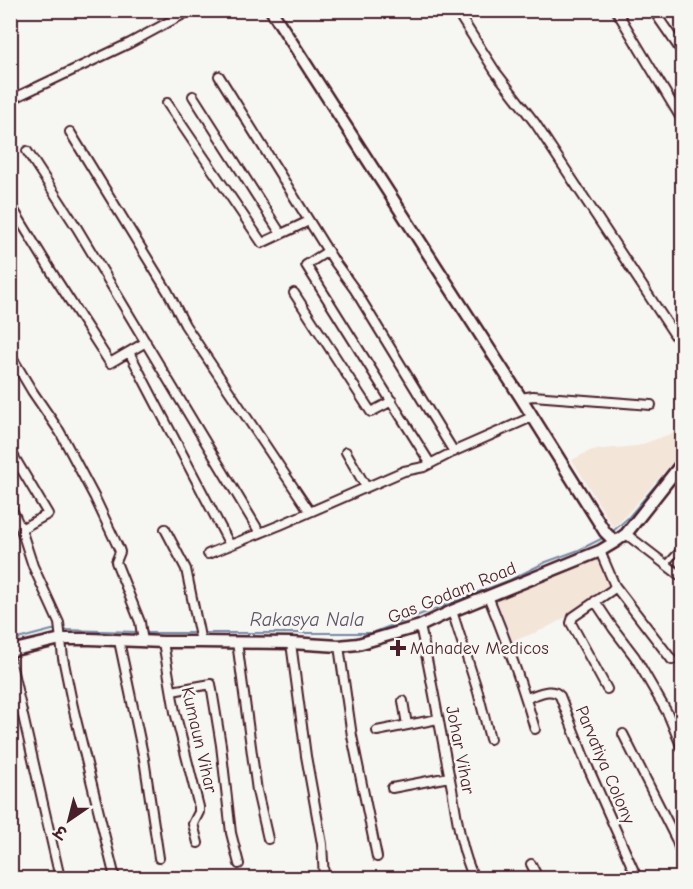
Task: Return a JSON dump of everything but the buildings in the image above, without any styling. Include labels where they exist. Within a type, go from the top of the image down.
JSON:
[{"type":"main road","points":[[271,10],[610,537]]},
{"type":"main road","name":"Gas Godam Road","points":[[10,651],[60,632],[119,641],[142,635],[163,642],[200,636],[237,642],[339,646],[358,644],[420,626],[600,551],[610,537],[626,534],[682,463]]},
{"type":"street","points":[[10,100],[130,43],[191,10]]},
{"type":"street","points":[[456,10],[495,71],[535,123],[682,346]]},
{"type":"street","points":[[616,10],[682,120]]},
{"type":"street","points":[[653,10],[682,52]]},
{"type":"street","points":[[219,76],[328,251],[355,290],[454,452]]},
{"type":"street","points":[[193,96],[281,234]]},
{"type":"street","points":[[167,103],[262,243],[309,221]]},
{"type":"street","points":[[70,132],[168,292],[185,325],[310,512]]},
{"type":"street","points":[[27,151],[77,228],[260,533]]},
{"type":"street","points":[[10,204],[110,363],[146,342]]},
{"type":"street","points":[[328,251],[306,265],[430,463]]},
{"type":"street","points":[[294,293],[371,412],[392,401]]},
{"type":"street","points":[[129,352],[230,545]]},
{"type":"street","points":[[10,354],[60,432],[110,529],[120,552],[116,562],[140,622],[142,635]]},
{"type":"street","points":[[521,398],[533,396],[651,405]]},
{"type":"street","points":[[208,554],[404,471],[424,466],[532,417]]},
{"type":"street","points":[[10,450],[48,514],[21,529]]},
{"type":"street","points":[[346,452],[366,487]]},
{"type":"street","points":[[10,505],[60,632],[73,707],[114,879]]},
{"type":"street","points":[[165,529],[186,569],[200,636]]},
{"type":"street","points":[[626,534],[682,577]]},
{"type":"street","points":[[600,551],[615,586],[672,660]]},
{"type":"street","points":[[607,689],[571,623],[573,617],[615,586]]},
{"type":"street","points":[[488,596],[526,698],[535,729]]},
{"type":"street","points":[[595,601],[635,657],[668,714],[682,748]]},
{"type":"street","points":[[452,611],[478,692],[490,739]]},
{"type":"street","name":"Johar Vihar","points":[[420,626],[432,677],[463,850],[474,879]]},
{"type":"street","points":[[119,641],[144,759],[159,858]]},
{"type":"street","name":"Kumaun Vihar","points":[[163,642],[175,712],[199,807],[193,824],[198,843]]},
{"type":"street","points":[[237,642],[257,790],[268,839]]},
{"type":"street","points":[[291,643],[306,756],[322,844],[324,879]]},
{"type":"street","points":[[339,646],[352,736],[377,856]]},
{"type":"street","points":[[10,659],[60,879]]},
{"type":"street","points":[[172,691],[211,684],[231,833],[238,864]]},
{"type":"street","name":"Parvatiya Colony","points":[[526,698],[551,691],[560,696],[587,765],[637,879]]},
{"type":"street","points":[[404,701],[407,725]]},
{"type":"street","points":[[377,731],[438,719]]},
{"type":"street","points":[[623,734],[676,839],[682,856]]},
{"type":"street","points":[[392,788],[449,777]]},
{"type":"street","points":[[531,864],[538,879]]},
{"type":"lane","points":[[665,564],[682,547]]},
{"type":"shaded area","points":[[682,430],[682,452],[621,521],[613,527],[572,460],[592,450],[637,446]]},
{"type":"shaded area","points":[[598,557],[612,586],[572,614],[542,630],[513,641],[496,600]]},
{"type":"waterway","points":[[612,532],[628,518],[682,454]]},
{"type":"waterway","name":"Rakasya Nala","points":[[144,633],[372,633],[510,580],[605,537]]},
{"type":"waterway","name":"Rakasya Nala","points":[[10,641],[57,630]]},
{"type":"waterway","name":"Rakasya Nala","points":[[63,630],[138,632]]},
{"type":"place","name":"Mahadev Medicos","points":[[398,648]]}]
